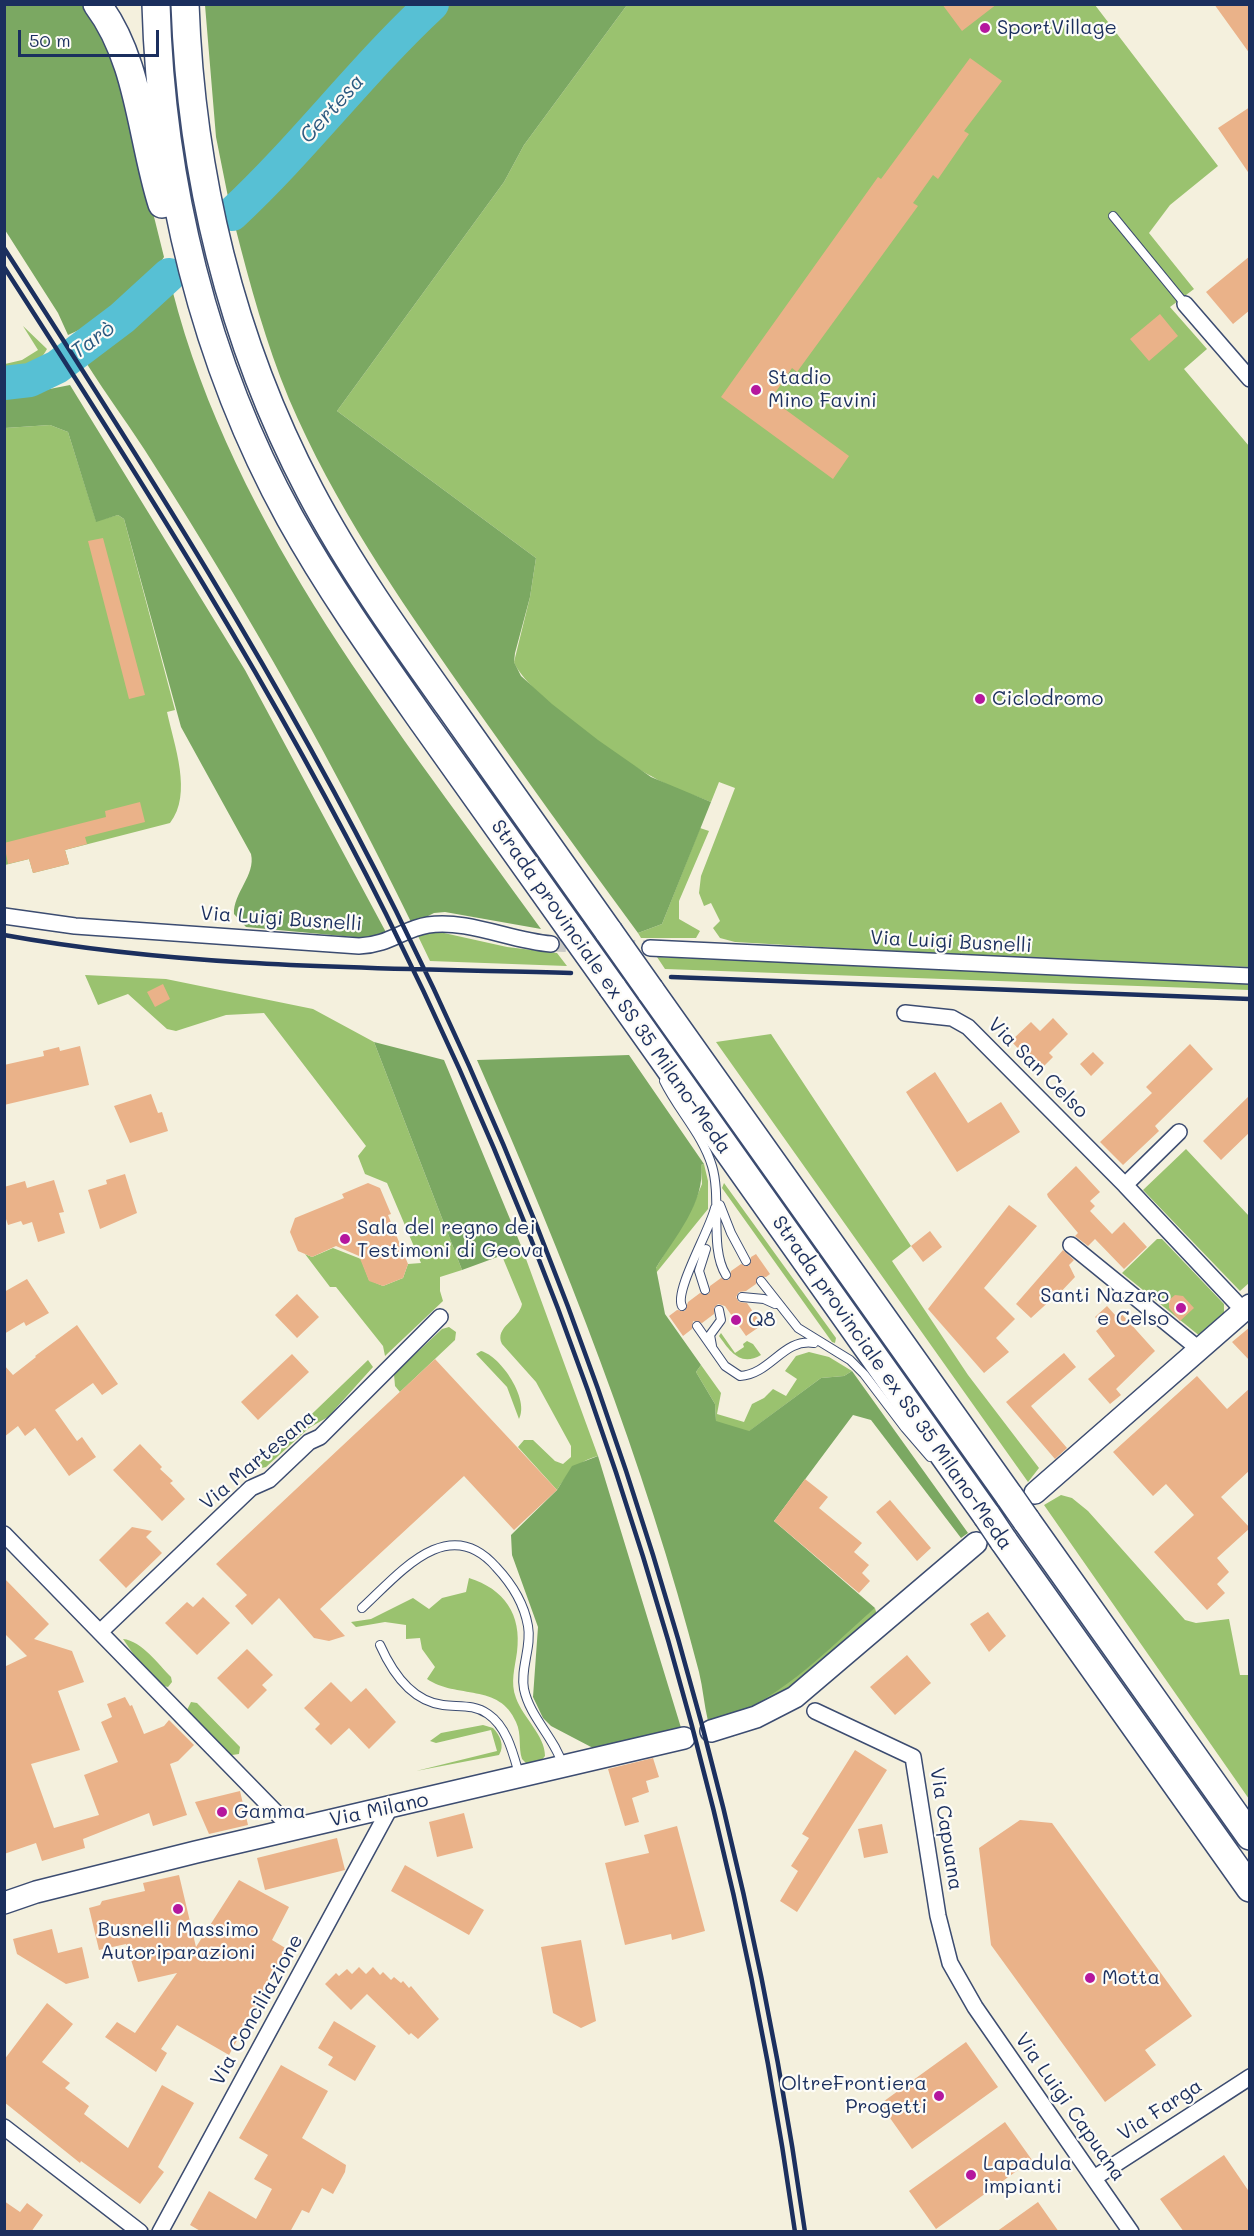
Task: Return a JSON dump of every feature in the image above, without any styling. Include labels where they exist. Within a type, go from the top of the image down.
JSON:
[{"type":"highway","points":[[97,4],[110,22],[130,72]]},
{"type":"highway","points":[[120,4],[130,72],[158,191],[177,231]]},
{"type":"highway","name":"Strada provinciale ex SS 35 Milano-Meda","points":[[156,4],[161,95],[177,231],[196,294],[234,397],[284,507],[332,590],[561,937],[612,987],[1250,1888]]},
{"type":"highway","name":"Strada provinciale ex SS 35 Milano-Meda","points":[[185,4],[191,96],[207,201],[223,267],[252,361],[300,472],[332,532],[382,610],[650,990],[1022,1495],[1026,1520],[1250,1836]]},
{"type":"street","points":[[1185,304],[1250,379]]},
{"type":"street","name":"Via Luigi Busnelli","points":[[4,916],[75,926],[359,946],[381,944],[421,927],[442,924],[561,937]]},
{"type":"street","name":"Via Luigi Busnelli","points":[[650,948],[1250,976]]},
{"type":"street","name":"Via San Celso","points":[[905,1013],[952,1018],[968,1027],[1247,1308]]},
{"type":"street","points":[[1125,1185],[1179,1132]]},
{"type":"street","points":[[1071,1245],[1200,1350]]},
{"type":"street","points":[[1022,1495],[1200,1350],[1247,1308]]},
{"type":"street","name":"Via Martesana","points":[[100,1632],[251,1488],[269,1480],[309,1442],[320,1437],[351,1409],[380,1374],[440,1317]]},
{"type":"street","points":[[4,1534],[292,1829]]},
{"type":"street","points":[[711,1731],[756,1717],[795,1697],[912,1601],[976,1543]]},
{"type":"street","name":"Via Capuana","points":[[815,1711],[913,1757],[938,1916],[950,1963],[975,2007]]},
{"type":"street","name":"Via Milano","points":[[4,1903],[36,1892],[292,1829],[390,1809],[684,1738]]},
{"type":"street","name":"Via Conciliazione","points":[[160,2232],[390,1809]]},
{"type":"street","name":"Via Luigi Capuana","points":[[975,2007],[1131,2232]]},
{"type":"street","name":"Via Farga","points":[[1094,2178],[1250,2077]]},
{"type":"street","points":[[4,2127],[140,2232]]},
{"type":"lane","points":[[1113,216],[1185,304]]},
{"type":"lane","points":[[640,1028],[670,1093],[708,1155],[716,1189],[731,1233],[746,1261]]},
{"type":"lane","points":[[716,1189],[718,1256],[726,1275]]},
{"type":"lane","points":[[705,1290],[699,1271],[716,1216],[716,1189]]},
{"type":"lane","points":[[682,1306],[680,1290],[708,1233],[716,1204],[716,1189]]},
{"type":"lane","points":[[761,1281],[783,1311],[806,1335],[858,1367],[919,1446],[983,1512]]},
{"type":"lane","points":[[742,1297],[770,1301],[783,1311]]},
{"type":"lane","points":[[715,1352],[710,1335],[721,1320],[719,1310]]},
{"type":"lane","points":[[697,1326],[729,1371],[746,1375],[765,1368],[796,1343],[806,1342],[823,1346]]},
{"type":"lane","points":[[362,1608],[404,1569],[431,1550],[460,1543],[475,1548],[490,1559],[505,1576],[523,1608],[529,1641],[523,1679],[525,1692],[536,1716],[554,1742],[564,1767]]},
{"type":"lane","points":[[380,1645],[405,1685],[419,1696],[431,1703],[480,1709],[496,1721],[511,1747],[521,1778]]},
{"type":"green space","points":[[205,4],[418,5],[389,30],[303,129],[229,202],[216,137]]},
{"type":"green space","points":[[5,5],[83,5],[102,27],[126,104],[164,257],[148,282],[112,315],[68,335],[58,313],[5,230]]},
{"type":"green space","points":[[448,5],[627,5],[524,145],[504,182],[337,411],[536,558],[530,597],[515,653],[514,662],[521,676],[598,740],[651,777],[711,802],[662,924],[638,933],[439,655],[391,585],[347,513],[326,476],[289,399],[259,314],[235,226],[316,147],[392,57]]},
{"type":"green space","name":"Stadio Mino Favini","points":[[627,5],[1095,5],[1218,166],[1170,205],[1149,233],[1194,289],[1170,307],[1207,349],[1184,369],[1249,446],[1249,967],[941,954],[735,942],[720,938],[713,928],[720,921],[711,903],[704,906],[699,893],[701,876],[735,788],[719,782],[711,802],[665,784],[597,741],[536,690],[514,662],[530,597],[536,558],[337,411],[504,182],[524,145]]},
{"type":"green space","points":[[172,289],[200,378],[236,463],[279,545],[326,625],[378,703],[541,929],[445,912],[434,913],[412,924],[352,806],[256,632],[153,463],[85,361],[145,310],[164,299]]},
{"type":"green space","points":[[23,326],[47,349],[39,360],[30,366],[5,371],[5,364],[22,360],[38,350]]},
{"type":"green space","points":[[70,385],[245,670],[388,936],[364,938],[246,927],[234,914],[237,899],[248,877],[252,862],[251,854],[181,727],[124,519],[118,515],[96,522],[68,432],[50,425],[5,428],[4,398]]},
{"type":"green space","points":[[50,425],[68,432],[96,521],[118,515],[124,519],[175,710],[167,712],[180,769],[181,784],[177,811],[170,823],[65,850],[69,864],[33,873],[29,859],[5,865],[5,428]]},
{"type":"green space","points":[[700,828],[709,831],[679,901],[679,919],[700,931],[696,938],[641,938],[638,933],[662,924]]},
{"type":"green space","points":[[435,931],[507,947],[557,953],[567,966],[430,961],[417,934]]},
{"type":"green space","points":[[657,957],[1249,983],[1249,990],[665,969]]},
{"type":"green space","points":[[85,975],[166,979],[313,1009],[374,1042],[462,1270],[440,1277],[443,1301],[385,1356],[383,1346],[336,1287],[330,1287],[305,1254],[312,1257],[333,1248],[361,1259],[369,1280],[383,1286],[403,1278],[408,1264],[421,1263],[387,1183],[365,1174],[358,1156],[366,1146],[264,1013],[226,1015],[176,1031],[167,1029],[128,994],[98,1005]]},
{"type":"green space","points":[[771,1034],[911,1246],[892,1261],[968,1375],[1039,1468],[1028,1482],[716,1042]]},
{"type":"green space","points":[[374,1042],[444,1060],[522,1248],[462,1270]]},
{"type":"green space","points":[[629,1055],[704,1164],[701,1165],[699,1192],[694,1206],[656,1268],[665,1314],[701,1365],[696,1372],[715,1404],[716,1421],[749,1431],[821,1378],[844,1376],[852,1371],[968,1533],[961,1538],[871,1420],[853,1415],[774,1521],[875,1608],[798,1676],[777,1691],[732,1714],[708,1721],[699,1672],[678,1594],[628,1438],[571,1285],[477,1060]]},
{"type":"green space","points":[[1186,1149],[1249,1216],[1249,1283],[1240,1291],[1143,1190]]},
{"type":"green space","points":[[704,1164],[708,1181],[708,1209],[656,1273],[656,1268],[693,1206],[702,1184],[701,1165]]},
{"type":"green space","points":[[724,1183],[836,1338],[835,1343],[832,1342],[722,1188]]},
{"type":"green space","points":[[1157,1239],[1162,1239],[1224,1304],[1224,1316],[1201,1337],[1122,1273]]},
{"type":"green space","points":[[522,1248],[598,1456],[574,1468],[557,1490],[518,1447],[524,1440],[533,1440],[555,1461],[563,1464],[571,1457],[571,1446],[536,1382],[502,1344],[500,1338],[504,1328],[520,1310],[522,1304],[502,1256]]},
{"type":"green space","points":[[449,1327],[456,1332],[455,1340],[400,1392],[395,1386],[394,1374],[442,1329]]},
{"type":"green space","points":[[721,1333],[735,1353],[744,1347],[743,1344],[747,1341],[753,1344],[761,1355],[747,1359],[736,1356],[719,1336]]},
{"type":"green space","points":[[481,1351],[497,1361],[512,1380],[521,1401],[519,1419],[507,1387],[476,1354]]},
{"type":"green space","points":[[809,1352],[829,1357],[852,1371],[844,1376],[821,1378],[748,1432],[716,1422],[715,1404],[696,1372],[701,1365],[721,1393],[717,1414],[744,1422],[752,1404],[764,1398],[773,1389],[786,1396],[797,1379],[785,1371],[796,1356]]},
{"type":"green space","points":[[368,1360],[373,1367],[328,1417],[309,1428],[266,1467],[257,1469],[250,1466],[265,1459]]},
{"type":"green space","points":[[598,1456],[682,1731],[605,1748],[593,1748],[551,1726],[543,1718],[533,1697],[538,1627],[512,1555],[511,1535],[557,1490],[572,1466]]},
{"type":"green space","points":[[1061,1495],[1072,1498],[1088,1511],[1185,1620],[1196,1623],[1229,1619],[1240,1675],[1249,1675],[1249,1799],[1044,1505]]},
{"type":"green space","points":[[469,1578],[501,1596],[513,1615],[518,1638],[513,1687],[519,1705],[538,1734],[544,1748],[545,1756],[541,1761],[527,1764],[522,1759],[516,1722],[509,1710],[499,1702],[476,1693],[438,1685],[427,1679],[435,1667],[422,1649],[420,1638],[406,1639],[406,1625],[385,1622],[356,1627],[351,1622],[371,1619],[413,1598],[429,1609],[442,1598],[466,1592]]},
{"type":"green space","points":[[875,1608],[878,1619],[787,1695],[709,1723],[708,1721],[718,1719]]},
{"type":"green space","points":[[123,1639],[137,1644],[156,1660],[171,1677],[172,1682],[168,1687],[164,1686],[134,1655]]},
{"type":"green space","points":[[191,1702],[197,1703],[240,1747],[239,1754],[232,1755],[225,1751],[187,1710]]},
{"type":"green space","points":[[483,1725],[493,1728],[500,1737],[502,1748],[499,1755],[416,1771],[497,1751],[491,1730],[436,1743],[430,1741],[441,1733]]},
{"type":"building","points":[[942,4],[997,4],[962,31]]},
{"type":"building","points":[[1214,4],[1250,4],[1250,54]]},
{"type":"building","points":[[970,58],[1002,81],[964,131],[969,134],[938,179],[933,175],[913,203],[918,206],[797,372],[792,368],[771,399],[849,456],[833,479],[721,397],[878,177],[881,179]]},
{"type":"building","points":[[1250,107],[1250,175],[1218,128]]},
{"type":"building","points":[[1250,256],[1250,310],[1233,324],[1206,292]]},
{"type":"building","points":[[1160,314],[1178,336],[1149,361],[1130,339]]},
{"type":"building","points":[[103,538],[145,695],[129,699],[88,541]]},
{"type":"building","points":[[140,802],[145,822],[85,837],[87,844],[65,850],[69,864],[33,873],[29,859],[8,864],[4,843],[106,817],[105,811]]},
{"type":"building","points":[[163,984],[170,999],[155,1007],[147,992]]},
{"type":"building","points":[[1053,1018],[1068,1034],[1049,1053],[1053,1057],[1042,1068],[1030,1055],[1027,1058],[1011,1041],[1031,1022],[1040,1031]]},
{"type":"building","points":[[1190,1044],[1213,1069],[1155,1126],[1159,1131],[1123,1165],[1100,1142],[1152,1093],[1146,1087]]},
{"type":"building","points":[[80,1046],[89,1085],[4,1105],[4,1065],[44,1056],[43,1051],[59,1047],[60,1051]]},
{"type":"building","points":[[1093,1052],[1104,1063],[1091,1076],[1080,1064]]},
{"type":"building","points":[[935,1072],[968,1123],[1001,1102],[1020,1132],[957,1172],[906,1092]]},
{"type":"building","points":[[151,1094],[158,1113],[162,1112],[168,1131],[130,1143],[114,1106]]},
{"type":"building","points":[[1250,1095],[1250,1132],[1221,1160],[1203,1141]]},
{"type":"building","points":[[1076,1166],[1100,1192],[1090,1201],[1095,1206],[1090,1211],[1112,1234],[1124,1222],[1147,1247],[1124,1269],[1095,1239],[1088,1246],[1075,1236],[1078,1233],[1048,1197],[1047,1194]]},
{"type":"building","points":[[125,1174],[137,1213],[100,1229],[88,1190],[107,1184],[106,1180]]},
{"type":"building","points":[[54,1180],[64,1212],[59,1213],[65,1233],[38,1242],[32,1222],[23,1225],[21,1221],[8,1225],[4,1213],[4,1187],[25,1181],[27,1188]]},
{"type":"building","name":"Sala del regno dei Testimoni di Geova","points":[[368,1183],[380,1188],[391,1214],[388,1215],[408,1264],[403,1278],[383,1286],[369,1281],[359,1256],[336,1246],[312,1257],[298,1251],[290,1232],[295,1218],[344,1198],[342,1194]]},
{"type":"building","points":[[1009,1205],[1037,1226],[984,1288],[1015,1319],[996,1338],[1009,1352],[984,1373],[928,1309]]},
{"type":"building","points":[[930,1231],[942,1247],[923,1262],[911,1246]]},
{"type":"building","points":[[1063,1250],[1074,1260],[1069,1265],[1075,1277],[1031,1318],[1016,1304]]},
{"type":"building","points":[[756,1254],[770,1274],[766,1277],[758,1276],[756,1284],[746,1291],[739,1292],[736,1297],[739,1302],[747,1303],[762,1325],[746,1336],[725,1306],[718,1304],[714,1308],[714,1314],[702,1323],[693,1321],[692,1329],[683,1336],[669,1316],[677,1310],[685,1311],[688,1302],[700,1293],[709,1294],[710,1286],[721,1278],[729,1280],[731,1271],[741,1264],[749,1266],[751,1257]]},
{"type":"building","points":[[27,1279],[49,1313],[26,1326],[24,1322],[4,1334],[4,1292]]},
{"type":"building","points":[[297,1294],[319,1317],[297,1338],[275,1315]]},
{"type":"building","name":"Santi Nazaro e Celso","points":[[1175,1295],[1183,1296],[1194,1308],[1180,1321],[1169,1308],[1169,1300]]},
{"type":"building","points":[[1107,1306],[1115,1315],[1119,1311],[1155,1351],[1116,1389],[1121,1395],[1110,1404],[1088,1379],[1115,1356],[1096,1331],[1103,1325],[1095,1317]]},
{"type":"building","points":[[77,1325],[118,1384],[102,1395],[93,1383],[55,1410],[77,1441],[82,1437],[96,1457],[69,1476],[35,1428],[25,1436],[18,1426],[4,1437],[4,1365],[13,1375]]},
{"type":"building","points":[[1250,1327],[1250,1361],[1232,1342]]},
{"type":"building","points":[[1064,1353],[1076,1367],[1031,1406],[1067,1448],[1055,1459],[1006,1402]]},
{"type":"building","points":[[292,1354],[309,1372],[258,1420],[241,1402]]},
{"type":"building","points":[[435,1359],[557,1490],[514,1530],[464,1476],[320,1609],[345,1636],[329,1641],[314,1638],[279,1598],[252,1625],[235,1606],[247,1595],[216,1564]]},
{"type":"building","points":[[1197,1376],[1227,1409],[1250,1388],[1250,1470],[1221,1497],[1250,1528],[1217,1558],[1229,1572],[1217,1584],[1225,1593],[1207,1610],[1154,1552],[1194,1515],[1166,1484],[1153,1496],[1113,1452]]},
{"type":"building","points":[[140,1444],[162,1467],[160,1469],[173,1481],[170,1483],[185,1499],[162,1521],[113,1470]]},
{"type":"building","points":[[805,1479],[828,1497],[819,1508],[862,1543],[854,1552],[869,1565],[862,1573],[870,1581],[859,1593],[774,1521]]},
{"type":"building","points":[[890,1500],[931,1548],[917,1561],[876,1512]]},
{"type":"building","points":[[132,1527],[152,1531],[146,1537],[162,1553],[126,1588],[99,1560]]},
{"type":"building","points":[[4,1578],[49,1624],[34,1639],[72,1651],[84,1682],[58,1691],[80,1750],[31,1764],[54,1828],[99,1815],[84,1775],[118,1762],[101,1722],[112,1717],[107,1704],[125,1697],[130,1706],[132,1705],[144,1734],[164,1726],[169,1720],[194,1745],[178,1761],[170,1764],[187,1815],[153,1826],[149,1813],[83,1839],[85,1848],[42,1861],[36,1843],[4,1854],[4,1667],[27,1656],[4,1633]]},
{"type":"building","points":[[203,1597],[230,1623],[197,1655],[165,1623],[187,1602],[193,1607]]},
{"type":"building","points":[[988,1612],[1006,1636],[989,1652],[970,1624]]},
{"type":"building","points":[[247,1649],[273,1675],[262,1685],[267,1690],[248,1709],[217,1678]]},
{"type":"building","points":[[907,1655],[931,1683],[895,1715],[870,1687]]},
{"type":"building","points":[[331,1682],[351,1702],[366,1688],[396,1722],[369,1749],[349,1728],[331,1745],[315,1729],[320,1724],[304,1708]]},
{"type":"building","points":[[855,1750],[887,1770],[797,1912],[780,1901],[798,1871],[791,1866],[809,1838],[802,1834]]},
{"type":"building","points":[[653,1758],[659,1777],[646,1781],[649,1792],[632,1798],[639,1822],[625,1826],[608,1769]]},
{"type":"building","name":"Gamma","points":[[240,1791],[248,1825],[209,1834],[195,1802]]},
{"type":"building","points":[[464,1813],[473,1848],[437,1857],[429,1822]]},
{"type":"building","name":"Motta","points":[[1020,1820],[1052,1823],[1192,2016],[1145,2050],[1156,2065],[1105,2102],[991,1945],[979,1848]]},
{"type":"building","points":[[882,1824],[888,1853],[864,1858],[858,1829]]},
{"type":"building","points":[[677,1826],[705,1931],[672,1940],[671,1934],[625,1945],[605,1863],[649,1853],[644,1835]]},
{"type":"building","points":[[337,1838],[345,1870],[265,1890],[257,1858]]},
{"type":"building","points":[[405,1865],[484,1910],[469,1935],[391,1891]]},
{"type":"building","points":[[179,1875],[196,1947],[239,1880],[289,1907],[272,1940],[287,1949],[229,2055],[177,2025],[161,2049],[167,2053],[156,2072],[105,2037],[117,2022],[135,2033],[177,1973],[138,1982],[126,1944],[99,1950],[89,1908],[100,1905],[102,1901],[145,1891],[143,1883]]},
{"type":"building","points":[[52,1929],[58,1953],[82,1947],[89,1978],[66,1984],[17,1954],[13,1939]]},
{"type":"building","points":[[581,1940],[596,2021],[581,2028],[553,2013],[541,1947]]},
{"type":"building","points":[[359,1967],[366,1974],[373,1967],[380,1975],[383,1972],[391,1980],[394,1977],[401,1983],[403,1981],[409,1988],[411,1986],[439,2019],[418,2039],[411,2033],[409,2035],[367,1994],[351,2010],[325,1984],[336,1973],[339,1976],[347,1969],[352,1974]]},
{"type":"building","points":[[47,2003],[73,2024],[42,2062],[70,2083],[65,2088],[89,2106],[84,2114],[128,2148],[162,2085],[194,2103],[158,2167],[164,2172],[140,2204],[81,2161],[80,2163],[4,2102],[4,2060]]},
{"type":"building","points":[[334,2021],[376,2046],[355,2081],[328,2065],[333,2057],[318,2048]]},
{"type":"building","name":"OltreFrontiera Progetti","points":[[966,2042],[998,2087],[912,2149],[880,2104]]},
{"type":"building","points":[[281,2065],[328,2091],[302,2138],[346,2165],[345,2172],[333,2194],[322,2188],[309,2213],[302,2210],[290,2232],[202,2232],[190,2225],[209,2191],[256,2219],[272,2189],[254,2179],[268,2155],[239,2138]]},
{"type":"building","name":"Lapadula impianti","points":[[1005,2122],[1032,2160],[936,2229],[909,2191]]},
{"type":"building","points":[[1224,2155],[1250,2193],[1250,2232],[1184,2232],[1160,2199]]},
{"type":"building","points":[[4,2201],[20,2212],[27,2203],[43,2215],[31,2232],[4,2232]]},
{"type":"building","points":[[1038,2202],[1059,2232],[996,2232]]},
{"type":"waterway","name":"Certesa","points":[[232,214],[432,4]]},
{"type":"waterway","name":"Tarò","points":[[4,383],[30,380],[57,367],[122,318],[169,275]]},
{"type":"tunnel","points":[[551,944],[650,948]]},
{"type":"railway","points":[[4,248],[159,492],[306,740],[396,911],[469,1066],[537,1226],[598,1389],[653,1555],[701,1723],[743,1892],[778,2062],[805,2232]]},
{"type":"railway","points":[[4,267],[204,585],[343,830],[386,914],[459,1069],[527,1228],[588,1391],[643,1556],[691,1724],[733,1893],[768,2063],[795,2232]]},
{"type":"railway","points":[[4,935],[145,955],[216,961],[358,968],[571,973]]},
{"type":"railway","points":[[671,977],[1250,999]]},
{"type":"place","name":"SportVillage","points":[[985,28]]},
{"type":"place","name":"Stadio Mino Favini","points":[[756,390]]},
{"type":"place","name":"Ciclodromo","points":[[980,699]]},
{"type":"place","name":"Sala del regno dei Testimoni di Geova","points":[[345,1239]]},
{"type":"place","name":"Santi Nazaro e Celso","points":[[1181,1308]]},
{"type":"place","name":"Q8","points":[[736,1320]]},
{"type":"place","name":"Gamma","points":[[222,1812]]},
{"type":"place","name":"Busnelli Massimo Autoriparazioni","points":[[178,1909]]},
{"type":"place","name":"Motta","points":[[1090,1978]]},
{"type":"place","name":"OltreFrontiera Progetti","points":[[939,2096]]},
{"type":"place","name":"Lapadula impianti","points":[[971,2175]]}]
